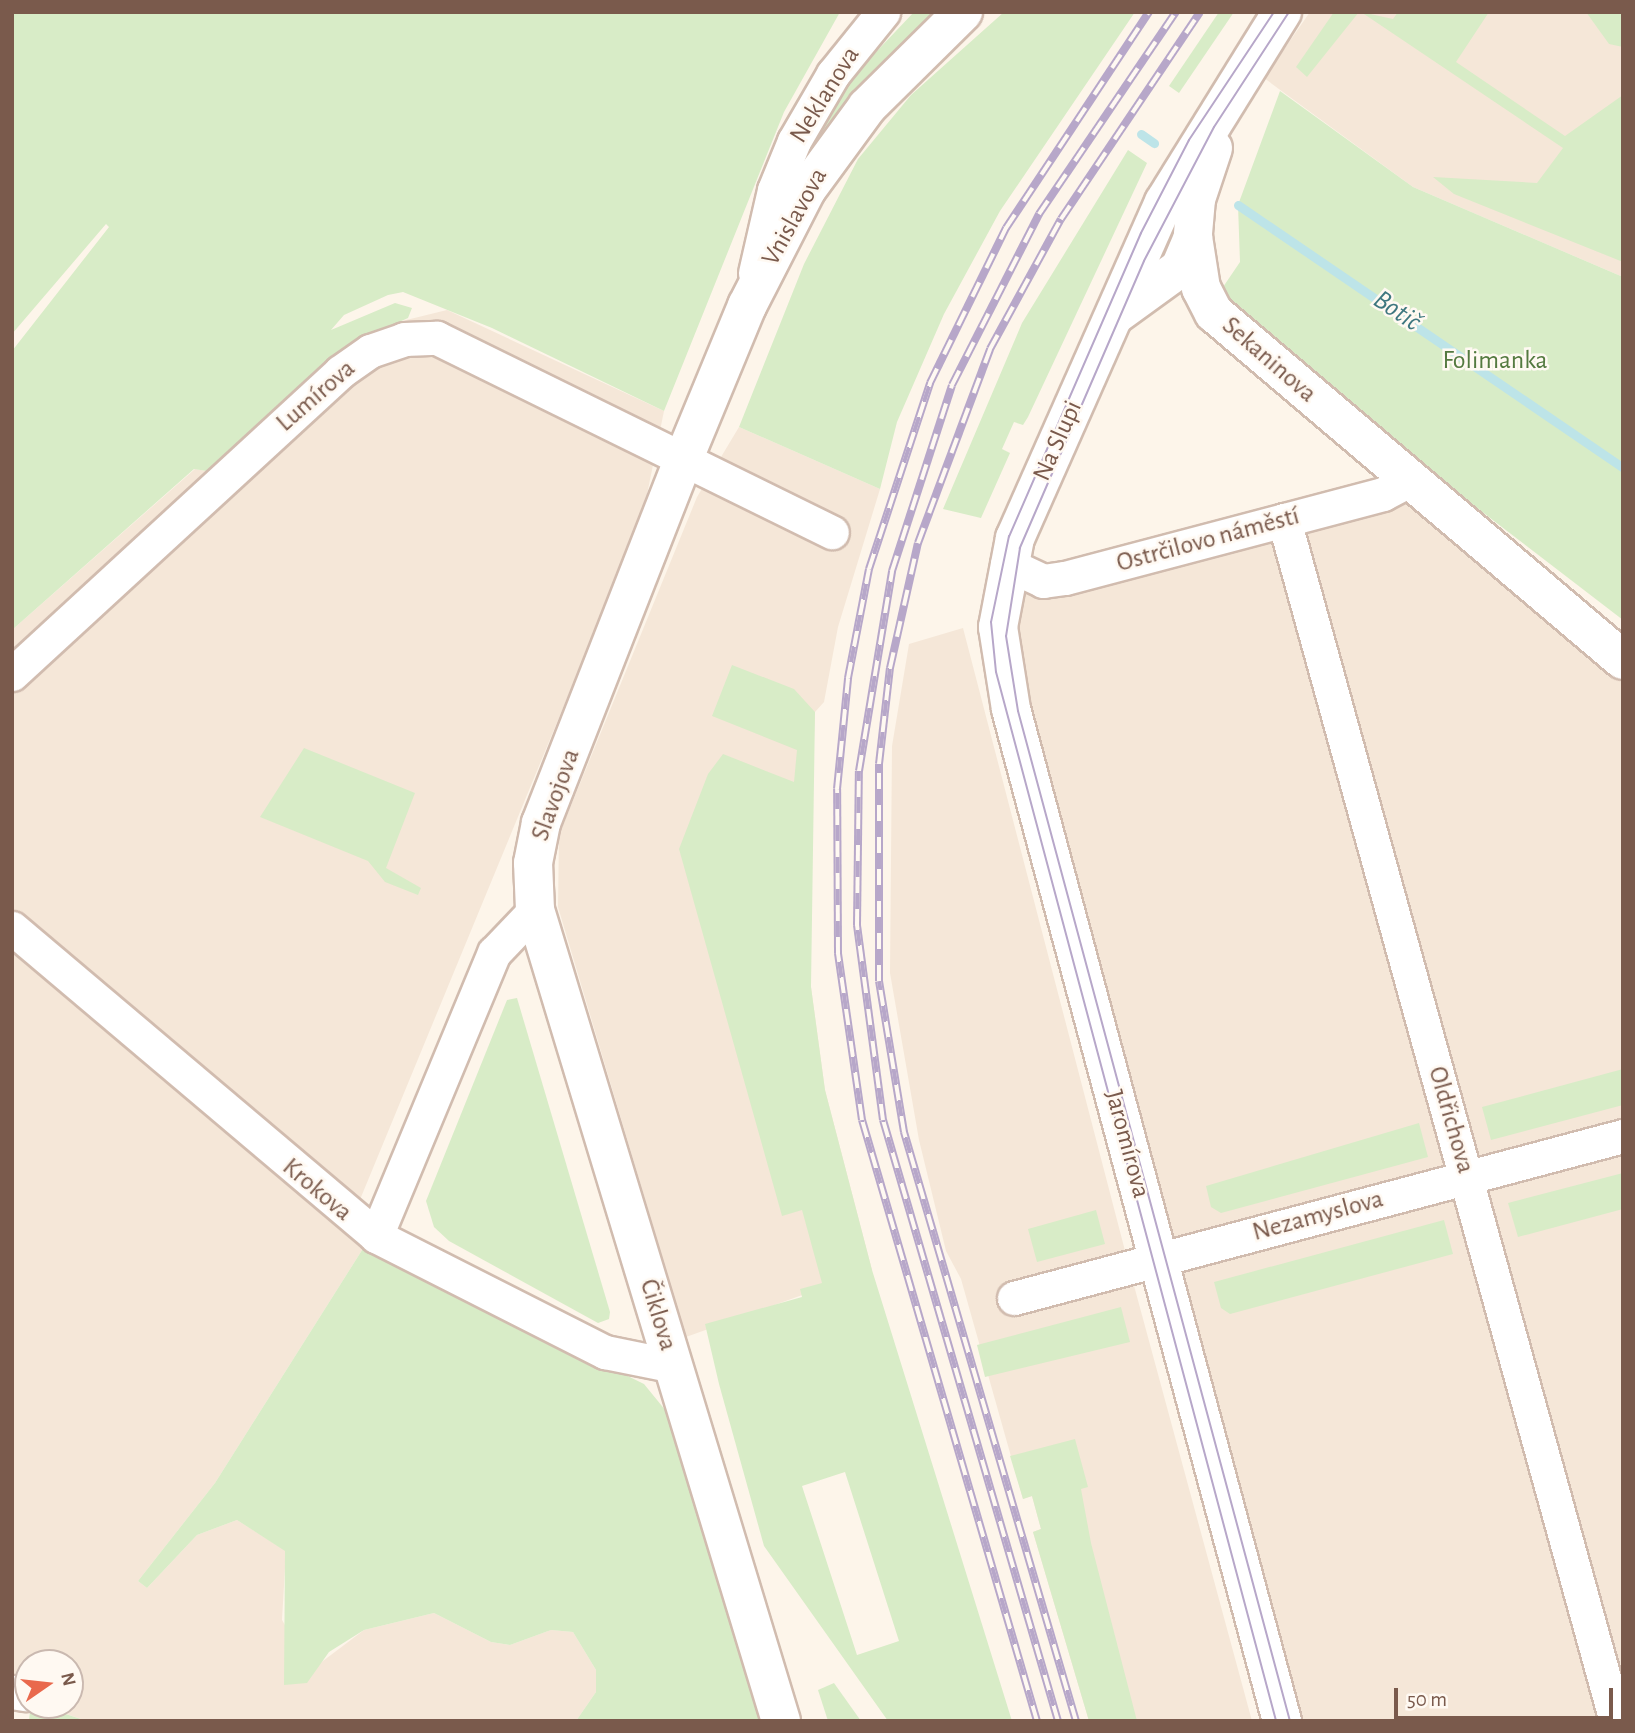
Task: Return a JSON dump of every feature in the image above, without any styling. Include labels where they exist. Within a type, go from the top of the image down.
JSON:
[{"type":"main road","name":"Vnislavova","points":[[684,458],[747,306],[833,149],[963,12]]},
{"type":"main road","points":[[1111,319],[1164,202],[1236,78],[1282,12]]},
{"type":"main road","name":"Sekaninova","points":[[1236,78],[1200,184],[1193,237],[1201,288],[1214,313],[1623,660]]},
{"type":"main road","points":[[1111,319],[1180,268],[1193,237]]},
{"type":"main road","name":"Na Slupi","points":[[1007,564],[1111,319]]},
{"type":"main road","name":"Slavojova","points":[[535,909],[533,863],[541,823],[684,458]]},
{"type":"main road","name":"Jaromírova","points":[[1007,564],[998,627],[1002,669],[1282,1721]]},
{"type":"main road","name":"Čiklova","points":[[535,909],[781,1721]]},
{"type":"street","name":"Neklanova","points":[[747,306],[774,190],[794,141],[833,74],[883,12]]},
{"type":"street","name":"Lumírova","points":[[12,674],[340,372],[370,351],[404,339],[437,338],[832,533]]},
{"type":"street","name":"Ostrčilovo náměstí","points":[[1007,564],[1031,578],[1055,580],[1383,494],[1409,480]]},
{"type":"street","name":"Oldřichova","points":[[1284,520],[1616,1721]]},
{"type":"street","points":[[376,1236],[494,953],[535,909]]},
{"type":"street","name":"Krokova","points":[[12,928],[376,1236],[605,1352],[674,1366]]},
{"type":"street","name":"Nezamyslova","points":[[1014,1297],[1623,1136]]},
{"type":"shaded area","points":[[1310,12],[1623,12],[1623,277],[1413,187],[1264,78]]},
{"type":"shaded area","points":[[447,310],[664,411],[643,514],[359,1202],[364,1247],[215,1483],[138,1581],[147,1588],[197,1535],[237,1520],[286,1551],[282,1620],[311,1670],[364,1630],[434,1613],[491,1642],[510,1645],[551,1630],[573,1632],[596,1670],[596,1692],[576,1721],[87,1721],[81,1719],[84,1719],[84,1649],[14,1649],[14,1696],[12,1695],[12,630],[195,469],[213,472],[221,458],[344,347],[390,324]]},
{"type":"shaded area","points":[[739,427],[880,489],[838,627],[824,702],[815,712],[809,861],[811,987],[825,1090],[872,1270],[686,1337],[558,907],[559,835],[697,497]]},
{"type":"shaded area","points":[[1409,480],[1623,660],[1623,1721],[1282,1721],[1011,709],[1014,565],[1031,578]]},
{"type":"shaded area","points":[[963,628],[1136,1293],[1252,1721],[1089,1721],[1033,1532],[1041,1529],[1032,1496],[1023,1499],[961,1279],[946,1251],[919,1140],[890,973],[892,746],[909,644]]},
{"type":"green space","points":[[12,12],[840,12],[784,112],[664,411],[492,328],[403,292],[388,295],[344,315],[331,330],[395,303],[412,308],[408,318],[344,347],[221,458],[213,472],[194,469],[12,630],[12,351],[109,227],[106,224],[12,334]]},
{"type":"green space","points":[[914,12],[935,12],[869,75],[793,180],[808,136],[840,90]]},
{"type":"green space","points":[[1004,12],[1135,12],[1000,211],[944,314],[897,422],[880,489],[739,427],[804,264],[858,159],[911,95]]},
{"type":"green space","points":[[1219,12],[1234,12],[1179,93],[1169,86]]},
{"type":"green space","points":[[1334,12],[1359,12],[1307,77],[1296,67]]},
{"type":"green space","points":[[1361,12],[1393,19],[1398,12],[1489,12],[1456,62],[1565,136],[1623,95],[1623,262],[1454,194],[1433,177],[1537,183],[1563,148]]},
{"type":"green space","points":[[1586,12],[1623,12],[1623,47],[1609,44]]},
{"type":"green space","name":"Folimanka","points":[[1280,91],[1413,187],[1623,277],[1623,620],[1240,326],[1221,290],[1240,262],[1238,205]]},
{"type":"green space","points":[[1128,150],[1147,163],[1028,417],[1023,425],[1014,422],[1002,449],[1010,453],[981,518],[943,509],[1022,323]]},
{"type":"green space","points":[[732,665],[794,689],[815,712],[811,987],[825,1090],[872,1270],[1012,1721],[888,1721],[764,1546],[705,1324],[802,1297],[800,1289],[822,1283],[802,1210],[782,1216],[679,849],[708,774],[723,754],[794,782],[797,750],[712,716]],"holes":[[[845,1472],[899,1641],[857,1655],[802,1486]]]},
{"type":"green space","points":[[304,748],[415,793],[386,868],[421,888],[418,895],[385,882],[368,861],[260,817]]},
{"type":"green space","points":[[517,998],[610,1312],[609,1319],[598,1323],[449,1241],[434,1227],[426,1201],[507,1000]]},
{"type":"green space","points":[[1623,1069],[1623,1105],[1491,1140],[1482,1107]]},
{"type":"green space","points":[[1419,1123],[1428,1157],[1221,1213],[1211,1207],[1206,1186]]},
{"type":"green space","points":[[1623,1173],[1623,1209],[1518,1237],[1508,1203]]},
{"type":"green space","points":[[1096,1210],[1105,1244],[1037,1262],[1028,1229]]},
{"type":"green space","points":[[1444,1220],[1453,1254],[1230,1314],[1221,1308],[1214,1282]]},
{"type":"green space","points":[[364,1247],[644,1384],[666,1411],[762,1721],[576,1721],[596,1692],[596,1670],[573,1632],[551,1630],[510,1645],[491,1642],[434,1613],[364,1630],[329,1652],[307,1683],[284,1685],[285,1551],[237,1520],[197,1535],[147,1588],[138,1581],[215,1483]]},
{"type":"green space","points":[[1121,1307],[1130,1342],[985,1377],[977,1345]]},
{"type":"green space","points":[[1075,1439],[1088,1487],[1081,1489],[1091,1543],[1137,1721],[1089,1721],[1033,1532],[1041,1529],[1032,1496],[1023,1499],[1010,1456]]},
{"type":"green space","points":[[834,1683],[861,1721],[828,1721],[818,1690]]},
{"type":"green space","points":[[81,1719],[87,1721],[29,1721]]},
{"type":"waterway","name":"Botič","points":[[1141,134],[1154,143]]},
{"type":"waterway","name":"Botič","points":[[1238,205],[1623,468]]},
{"type":"tram line","points":[[1274,12],[1189,140],[1141,233],[1009,536],[991,622],[996,672],[1276,1721]]},
{"type":"tram line","points":[[1289,12],[1214,127],[1144,261],[1020,548],[1006,636],[1018,711],[1290,1721]]},
{"type":"railway","points":[[1037,1721],[862,1120],[838,953],[837,789],[848,678],[869,569],[930,383],[1006,228],[1149,12]]},
{"type":"railway","points":[[1058,1721],[883,1120],[857,925],[859,771],[892,571],[952,385],[1039,214],[1176,12]]},
{"type":"railway","points":[[1076,1721],[904,1132],[879,981],[879,764],[890,668],[918,543],[990,349],[1061,219],[1200,12]]}]
